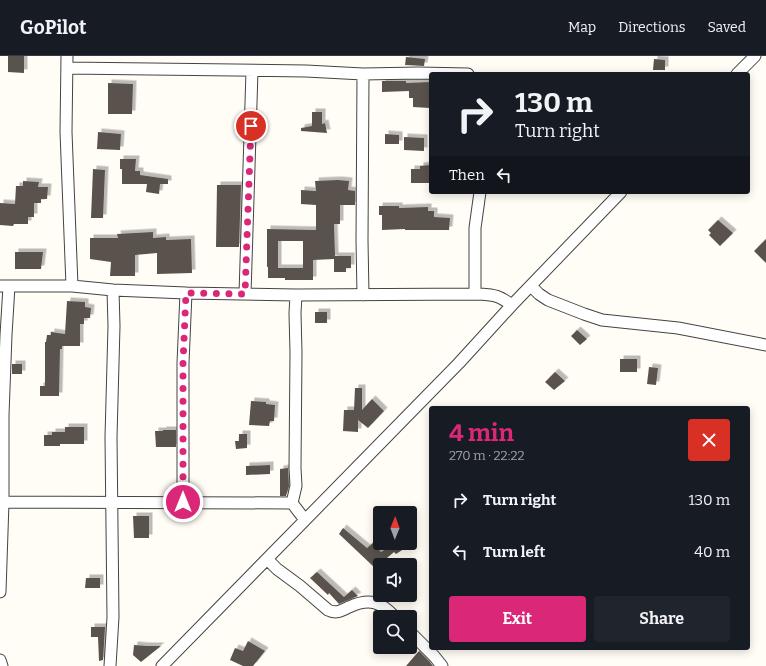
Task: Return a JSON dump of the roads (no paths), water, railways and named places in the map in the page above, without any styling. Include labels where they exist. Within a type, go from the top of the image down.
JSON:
[{"type":"street","points":[[67,56],[66,132],[72,286]]},
{"type":"street","points":[[739,72],[754,56]]},
{"type":"street","points":[[67,68],[306,71],[363,74],[429,73]]},
{"type":"street","points":[[245,294],[252,71]]},
{"type":"street","points":[[363,74],[363,295]]},
{"type":"street","points":[[475,294],[474,228],[480,194]]},
{"type":"street","points":[[162,666],[459,363],[512,305],[619,194]]},
{"type":"street","points":[[0,592],[3,408],[6,335],[5,286],[72,286],[113,290],[186,293],[363,295],[475,294],[498,296],[512,305]]},
{"type":"street","points":[[531,286],[548,300],[602,320],[678,328],[766,345]]},
{"type":"street","points":[[110,666],[113,617],[111,437],[114,326],[113,290]]},
{"type":"street","points":[[183,502],[183,363],[186,293]]},
{"type":"street","points":[[296,294],[296,482],[292,503],[305,520]]},
{"type":"street","points":[[1,502],[292,503]]},
{"type":"street","points":[[267,559],[277,569],[328,610],[335,612],[359,603],[368,602],[384,607],[387,610]]},
{"type":"street","points":[[417,639],[442,666]]},
{"type":"street","points":[[0,660],[2,666]]}]
